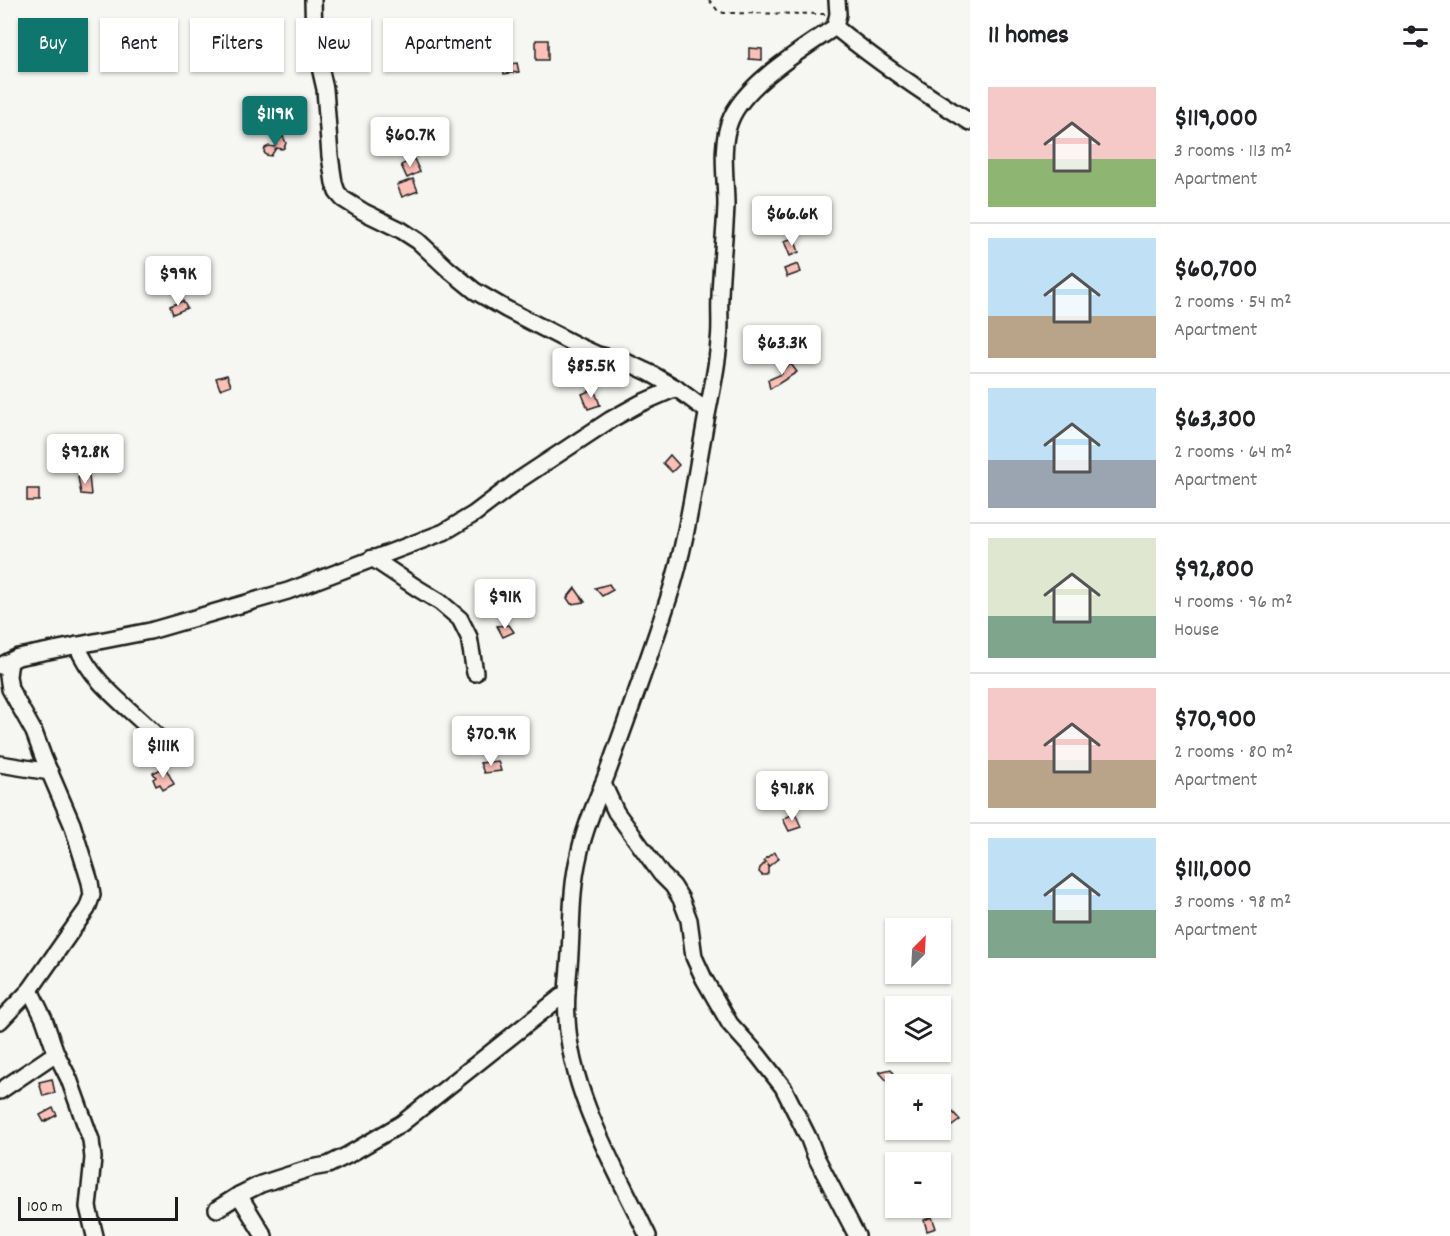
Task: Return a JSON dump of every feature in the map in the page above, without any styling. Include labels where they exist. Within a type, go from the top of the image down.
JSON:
[{"type":"street","points":[[313,0],[314,41],[325,89],[333,174],[337,192],[343,199],[418,241],[475,291],[576,345],[598,355],[624,361],[657,376],[707,411]]},
{"type":"street","points":[[648,1236],[609,1158],[586,1102],[569,1043],[566,1016],[573,885],[585,829],[670,594],[684,537],[714,380],[719,341],[725,236],[725,134],[739,102],[837,14],[872,56],[918,89],[968,119]]},
{"type":"street","points":[[0,1021],[30,990],[87,909],[92,895],[72,824],[34,732],[10,690],[5,663],[31,654],[150,630],[288,591],[435,536],[460,524],[519,480],[610,420],[676,388]]},
{"type":"street","points":[[372,558],[440,602],[460,619],[469,637],[476,673]]},
{"type":"street","points":[[77,645],[83,660],[95,678],[157,736]]},
{"type":"street","points":[[0,764],[50,772]]},
{"type":"street","points":[[603,784],[616,812],[681,899],[689,920],[694,957],[704,980],[730,1024],[783,1087],[857,1236]]},
{"type":"street","points":[[30,990],[69,1078],[91,1140],[93,1158],[88,1207],[95,1236]]},
{"type":"street","points":[[217,1209],[261,1184],[328,1164],[348,1155],[401,1124],[567,992]]},
{"type":"street","points":[[0,1091],[56,1053]]},
{"type":"street","points":[[239,1195],[264,1236]]},
{"type":"path","points":[[709,0],[718,11],[724,13],[837,14]]},
{"type":"building","points":[[536,40],[548,40],[548,60],[536,60]]},
{"type":"building","points":[[749,48],[762,49],[762,60],[749,59]]},
{"type":"building","points":[[517,63],[519,72],[504,74],[504,72],[513,72],[513,64]]},
{"type":"building","points":[[283,136],[286,143],[284,148],[276,148],[271,156],[266,155],[265,148],[274,147]]},
{"type":"building","points":[[414,159],[420,172],[407,178],[401,165]]},
{"type":"building","points":[[413,179],[418,191],[402,197],[397,185]]},
{"type":"building","points":[[794,238],[799,252],[790,256],[784,241]]},
{"type":"building","points":[[798,264],[801,272],[787,277],[784,269]]},
{"type":"building","points":[[183,301],[187,308],[173,314],[170,306]]},
{"type":"building","points":[[791,364],[797,372],[770,389],[768,380],[782,374],[780,371]]},
{"type":"building","points":[[227,375],[231,385],[220,389],[216,378]]},
{"type":"building","points":[[594,389],[600,405],[588,409],[582,394]]},
{"type":"building","points":[[670,455],[679,465],[672,472],[663,463]]},
{"type":"building","points":[[89,476],[91,495],[81,494],[78,477]]},
{"type":"building","points":[[27,489],[39,489],[39,501],[27,501]]},
{"type":"building","points":[[609,584],[613,590],[602,596],[595,588]]},
{"type":"building","points":[[575,588],[585,602],[571,604],[567,598]]},
{"type":"building","points":[[509,625],[514,632],[503,637],[497,626]]},
{"type":"building","points":[[144,736],[159,747],[149,754],[139,739]]},
{"type":"building","points":[[498,761],[501,771],[484,773],[480,763]]},
{"type":"building","points":[[165,767],[174,784],[163,790],[160,784],[156,786],[153,779],[156,777],[153,773]]},
{"type":"building","points":[[795,813],[801,827],[789,831],[783,819]]},
{"type":"building","points":[[774,852],[779,858],[768,865],[766,875],[762,875],[759,872],[766,862],[764,860]]},
{"type":"building","points":[[891,1069],[894,1074],[885,1074],[885,1079],[879,1072]]},
{"type":"building","points":[[52,1079],[55,1093],[43,1096],[39,1082]]},
{"type":"building","points":[[53,1108],[57,1115],[44,1122],[40,1115]]},
{"type":"building","points":[[951,1110],[960,1120],[951,1125]]},
{"type":"building","points":[[932,1218],[936,1228],[927,1231],[924,1220]]}]
